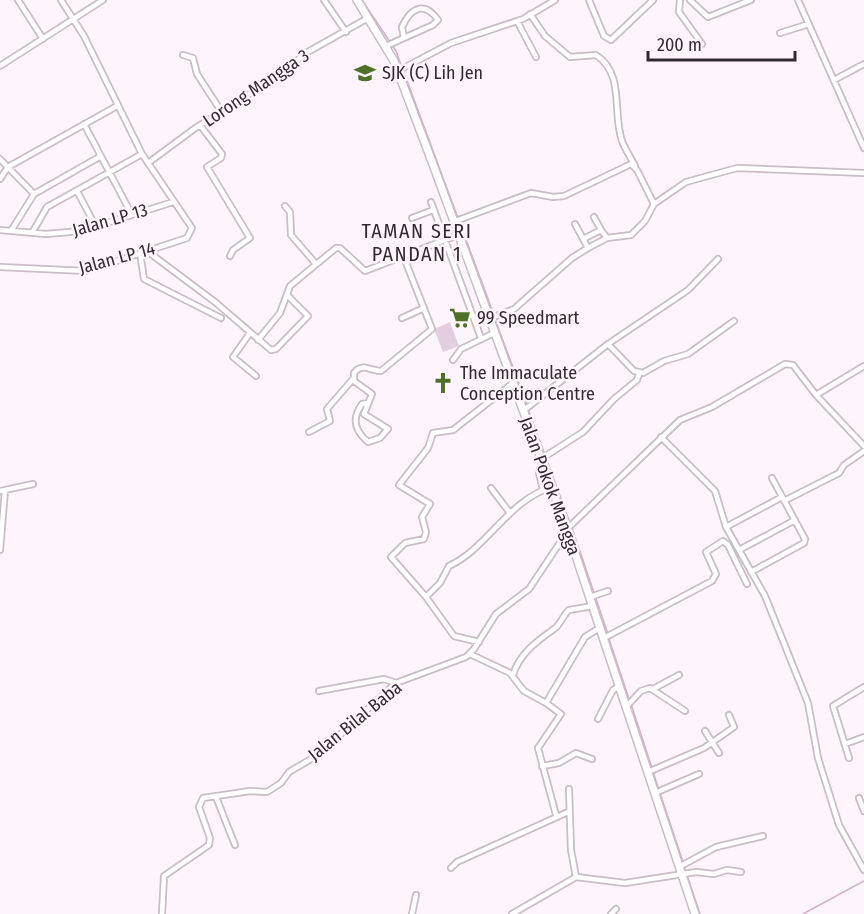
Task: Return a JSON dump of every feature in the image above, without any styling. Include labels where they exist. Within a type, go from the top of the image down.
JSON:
[{"type":"main road","name":"Jalan Pokok Mangga","points":[[357,0],[389,44],[401,69],[457,221],[458,235],[493,317],[494,333],[513,383],[526,409],[552,487],[593,596],[601,627],[607,637],[620,686],[629,704],[649,772],[658,792],[695,914]]},
{"type":"street","points":[[18,0],[43,39]]},
{"type":"street","points":[[61,0],[84,36],[142,154],[173,202]]},
{"type":"street","points":[[0,66],[103,0]]},
{"type":"street","points":[[324,0],[346,32]]},
{"type":"street","points":[[401,69],[451,43],[517,21],[555,0]]},
{"type":"street","points":[[589,0],[604,36],[611,40],[653,0]]},
{"type":"street","points":[[680,0],[679,12],[702,44]]},
{"type":"street","points":[[690,0],[708,17],[751,0]]},
{"type":"street","points":[[798,0],[864,148]]},
{"type":"street","points":[[389,44],[404,38],[436,23],[438,20],[432,11],[414,10],[402,27],[404,38]]},
{"type":"street","points":[[530,14],[545,36],[570,57],[596,55],[608,67],[615,85],[622,140],[654,204]]},
{"type":"street","name":"Lorong Mangga 3","points":[[148,163],[221,111],[278,76],[306,53],[368,18]]},
{"type":"street","points":[[517,21],[536,57]]},
{"type":"street","points":[[780,33],[809,24]]},
{"type":"street","points":[[183,55],[193,58],[197,74],[221,111]]},
{"type":"street","points":[[834,80],[864,64]]},
{"type":"street","points":[[0,179],[8,167],[117,106]]},
{"type":"street","points":[[84,124],[132,215]]},
{"type":"street","points":[[201,125],[222,154],[221,158],[207,167],[250,238],[233,249],[230,256]]},
{"type":"street","points":[[32,233],[47,207],[142,154]]},
{"type":"street","points":[[11,231],[34,194],[101,156]]},
{"type":"street","points":[[0,159],[34,194]]},
{"type":"street","points":[[457,221],[531,193],[553,198],[564,196],[632,164],[635,166]]},
{"type":"street","points":[[493,317],[514,309],[572,258],[588,248],[607,238],[625,237],[636,232],[651,214],[654,204],[686,182],[738,168],[864,173]]},
{"type":"street","points":[[77,191],[96,227]]},
{"type":"street","name":"Jalan LP 13","points":[[0,230],[46,234],[81,231],[173,202]]},
{"type":"street","name":"Jalan LP 14","points":[[0,267],[86,271],[187,238],[192,230],[173,202]]},
{"type":"street","points":[[431,202],[481,338]]},
{"type":"street","points":[[285,206],[290,212],[291,235],[316,264]]},
{"type":"street","points":[[412,219],[433,210]]},
{"type":"street","points":[[594,217],[607,238]]},
{"type":"street","points":[[575,224],[588,248]]},
{"type":"street","points":[[584,239],[601,230]]},
{"type":"street","points":[[258,340],[280,314],[290,286],[339,248],[365,271],[458,235]]},
{"type":"street","points":[[147,251],[215,302],[271,350],[276,349],[307,318],[308,314],[287,295]]},
{"type":"street","points":[[140,254],[144,279],[221,318]]},
{"type":"street","points":[[309,432],[330,421],[327,409],[361,367],[377,371],[384,369],[432,329],[403,255]]},
{"type":"street","points":[[526,409],[608,344],[688,290],[718,258]]},
{"type":"street","points":[[402,318],[423,308]]},
{"type":"street","points":[[639,374],[648,372],[664,361],[688,354],[734,321]]},
{"type":"street","points":[[250,333],[233,357],[256,376]]},
{"type":"street","points":[[453,360],[461,349],[494,333]]},
{"type":"street","points":[[608,344],[639,374]]},
{"type":"street","points":[[556,815],[542,766],[539,745],[561,714],[524,692],[513,675],[470,654],[496,614],[529,589],[574,521],[661,436],[680,420],[712,407],[785,364],[793,365],[816,395],[864,446]]},
{"type":"street","points":[[816,395],[864,366]]},
{"type":"street","points":[[543,490],[539,473],[544,460],[583,432],[610,403],[637,380],[639,374]]},
{"type":"street","points":[[353,379],[372,394],[364,414],[388,429],[380,438],[368,442],[357,433],[355,420],[362,404],[368,403]]},
{"type":"street","points":[[479,642],[454,636],[426,597],[391,557],[405,543],[424,539],[426,532],[422,517],[430,504],[399,485],[428,448],[433,433],[453,430],[513,383]]},
{"type":"street","points":[[661,436],[709,482],[719,500],[726,527],[765,596],[808,703],[818,758],[839,825],[864,870]]},
{"type":"street","points":[[726,527],[839,473],[844,465],[864,451]]},
{"type":"street","points":[[751,572],[804,543],[805,539],[772,478]]},
{"type":"street","points":[[0,550],[3,490],[33,483]]},
{"type":"street","points":[[426,597],[440,583],[449,566],[462,560],[510,513],[543,490],[552,487]]},
{"type":"street","points":[[491,488],[510,513]]},
{"type":"street","points":[[739,550],[795,520]]},
{"type":"street","points":[[607,637],[712,581],[716,574],[706,552],[723,541],[728,545],[747,584]]},
{"type":"street","points":[[593,596],[608,591]]},
{"type":"street","points":[[513,675],[522,658],[538,638],[554,628],[569,610],[594,606]]},
{"type":"street","points":[[546,703],[585,638],[601,627]]},
{"type":"street","name":"Jalan Bilal Baba","points":[[216,797],[250,791],[267,792],[281,783],[289,772],[318,755],[396,683],[470,654]]},
{"type":"street","points":[[652,689],[679,675]]},
{"type":"street","points":[[319,691],[384,679],[396,683]]},
{"type":"street","points":[[598,719],[613,690],[620,686]]},
{"type":"street","points":[[849,758],[833,706],[864,687]]},
{"type":"street","points":[[629,704],[646,688],[652,689],[685,711]]},
{"type":"street","points":[[649,772],[704,748],[734,727],[729,715]]},
{"type":"street","points":[[705,731],[719,753]]},
{"type":"street","points":[[845,744],[864,737]]},
{"type":"street","points":[[542,766],[559,763],[576,753],[592,759]]},
{"type":"street","points":[[658,792],[699,774]]},
{"type":"street","points":[[569,789],[568,812],[576,877]]},
{"type":"street","points":[[162,914],[164,876],[206,848],[210,838],[199,807],[203,798],[216,797],[235,845]]},
{"type":"street","points":[[859,798],[864,811]]},
{"type":"street","points":[[451,868],[458,862],[556,815],[568,812]]},
{"type":"street","points":[[681,867],[716,847],[763,836]]},
{"type":"street","points":[[512,914],[576,877],[625,883],[693,873],[714,874],[727,870],[741,872]]},
{"type":"street","points":[[412,914],[416,895]]},
{"type":"street","points":[[611,914],[616,909]]},
{"type":"shaded area","points":[[450,322],[459,346],[443,352],[434,329]]},
{"type":"waterway","points":[[362,0],[396,51],[494,315]]},
{"type":"waterway","points":[[495,319],[527,405]]},
{"type":"waterway","points":[[528,409],[570,523]]},
{"type":"waterway","points":[[572,528],[608,634]]},
{"type":"waterway","points":[[609,639],[629,699]]},
{"type":"waterway","points":[[631,704],[652,768]]},
{"type":"waterway","points":[[653,772],[683,862]]},
{"type":"waterway","points":[[684,866],[700,914]]},
{"type":"waterway","points":[[803,914],[864,881]]},
{"type":"place","name":"SJK (C) Lih Jen","points":[[365,73]]},
{"type":"place","name":"99 Speedmart","points":[[460,318]]},
{"type":"place","name":"The Immaculate Conception Centre","points":[[443,383]]},
{"type":"district","name":"TAMAN SERI PANDAN 1","points":[[417,242]]}]
